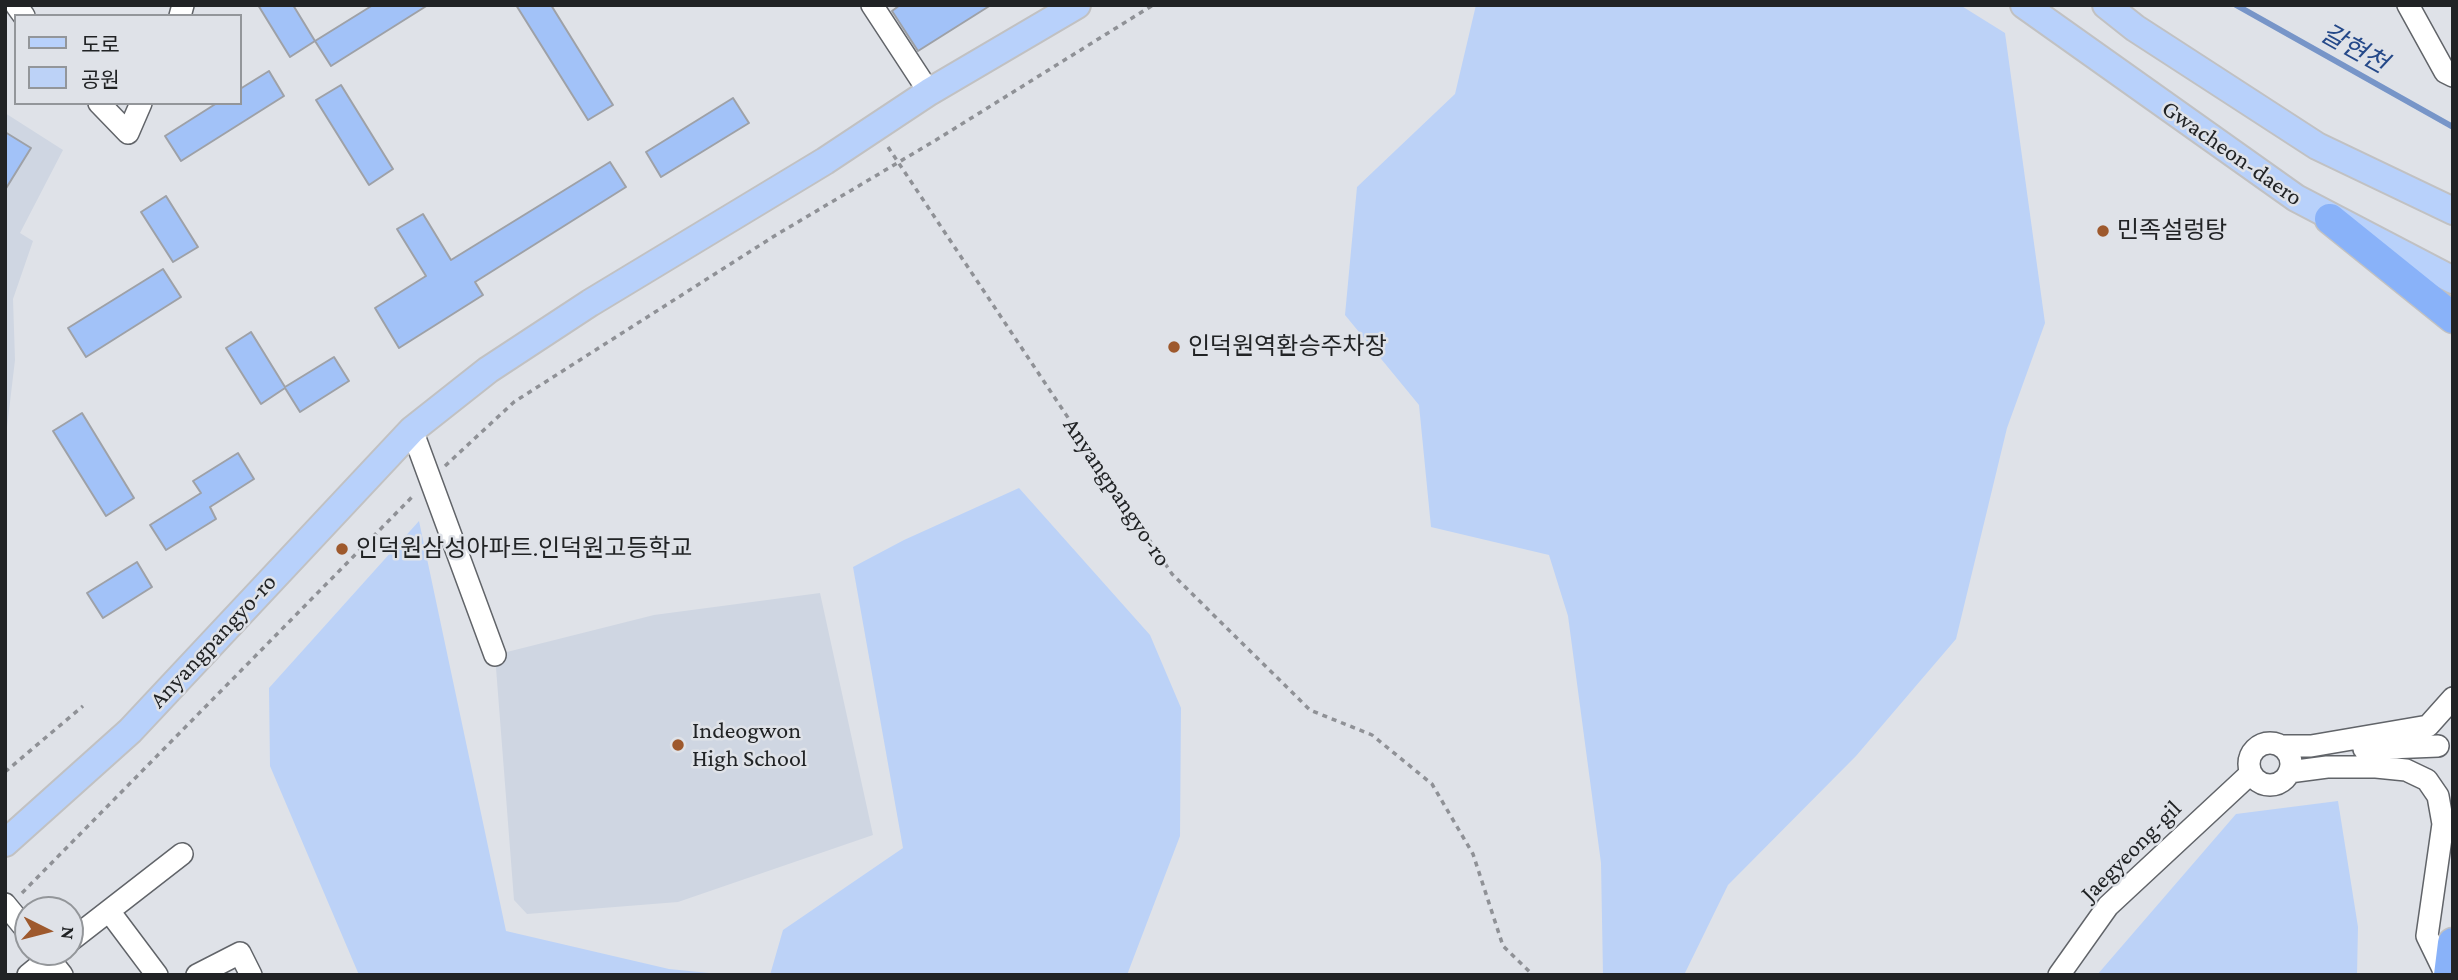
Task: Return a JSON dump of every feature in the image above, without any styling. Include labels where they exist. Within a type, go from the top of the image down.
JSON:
[{"type":"highway","points":[[2330,219],[2453,318]]},
{"type":"highway","points":[[2447,975],[2453,943]]},
{"type":"main road","name":"Anyangpangyo-ro","points":[[5,843],[130,731],[412,430],[488,370],[590,303],[825,161],[929,92],[1077,5]]},
{"type":"main road","name":"Gwacheon-daero","points":[[2024,5],[2296,198],[2330,219],[2453,280]]},
{"type":"main road","name":"Gwacheon-daero","points":[[2106,5],[2134,28],[2317,146],[2453,211]]},
{"type":"street","points":[[872,5],[929,92]]},
{"type":"street","points":[[2407,5],[2445,72],[2453,76]]},
{"type":"street","points":[[101,105],[128,133],[140,105]]},
{"type":"street","points":[[412,430],[495,655]]},
{"type":"street","points":[[2447,975],[2427,936],[2443,824],[2438,796],[2427,780],[2406,770],[2328,767],[2288,761],[2268,742],[2255,748],[2248,760],[2250,774],[2260,783],[2274,785],[2288,761],[2311,746],[2428,726],[2453,698]]},
{"type":"street","points":[[2288,761],[2320,752],[2438,746]]},
{"type":"street","name":"Jaegyeong-gil","points":[[2059,975],[2108,906],[2250,774]]},
{"type":"street","points":[[84,930],[181,854]]},
{"type":"street","points":[[109,911],[157,975]]},
{"type":"street","points":[[197,975],[240,953],[251,975]]},
{"type":"path","points":[[7,905],[431,480],[514,402],[776,235],[1153,5]]},
{"type":"path","name":"Anyangpangyo-ro","points":[[875,128],[1172,574],[1310,710],[1372,735],[1432,784],[1473,854],[1503,946],[1532,975]]},
{"type":"path","points":[[5,772],[83,706]]},
{"type":"shaded area","points":[[5,113],[63,150],[20,233],[33,241],[13,299],[15,360],[5,444]]},
{"type":"shaded area","name":"Indeogwon High School","points":[[820,593],[873,835],[678,902],[527,914],[514,900],[495,655],[654,615]]},
{"type":"green space","points":[[1476,5],[1960,5],[2005,33],[2045,323],[2007,428],[1956,639],[1856,756],[1728,885],[1684,975],[1603,975],[1601,863],[1568,616],[1549,555],[1431,527],[1419,405],[1345,315],[1357,187],[1455,94]]},
{"type":"green space","points":[[1019,488],[1150,635],[1181,708],[1180,836],[1127,975],[770,975],[783,930],[903,848],[853,567],[904,540]]},
{"type":"green space","points":[[419,521],[506,931],[669,969],[729,975],[359,975],[270,766],[269,688]]},
{"type":"green space","points":[[2338,801],[2358,927],[2357,975],[2097,975],[2236,814]]},
{"type":"building","points":[[258,5],[293,5],[315,41],[290,57]]},
{"type":"building","points":[[373,5],[428,5],[331,66],[315,41]]},
{"type":"building","points":[[516,5],[551,5],[613,105],[588,120]]},
{"type":"building","points":[[900,5],[991,5],[918,51],[892,11]]},
{"type":"building","points":[[269,71],[284,96],[181,161],[165,136],[214,105],[242,105],[242,88]]},
{"type":"building","points":[[341,85],[393,169],[369,185],[316,100]]},
{"type":"building","points":[[733,98],[749,123],[661,177],[646,152]]},
{"type":"building","points":[[5,132],[31,148],[5,190]]},
{"type":"building","points":[[610,162],[626,187],[475,282],[483,295],[399,348],[375,308],[426,276],[397,229],[423,214],[451,260]]},
{"type":"building","points":[[166,196],[198,247],[173,262],[141,212]]},
{"type":"building","points":[[163,269],[181,297],[86,357],[68,328]]},
{"type":"building","points":[[251,332],[285,387],[334,357],[349,381],[300,412],[285,388],[261,404],[226,348]]},
{"type":"building","points":[[82,413],[134,498],[106,516],[53,431]]},
{"type":"building","points":[[238,453],[254,479],[210,507],[216,519],[166,550],[150,525],[201,493],[193,481]]},
{"type":"building","points":[[137,562],[152,587],[103,618],[87,593]]},
{"type":"waterway","name":"갈현천","points":[[2236,5],[2453,127]]},
{"type":"place","name":"민족설렁탕","points":[[2103,231]]},
{"type":"place","name":"인덕원역환승주차장","points":[[1174,347]]},
{"type":"place","name":"인덕원삼성아파트.인덕원고등학교","points":[[342,549]]},
{"type":"place","name":"Indeogwon High School","points":[[678,745]]}]
